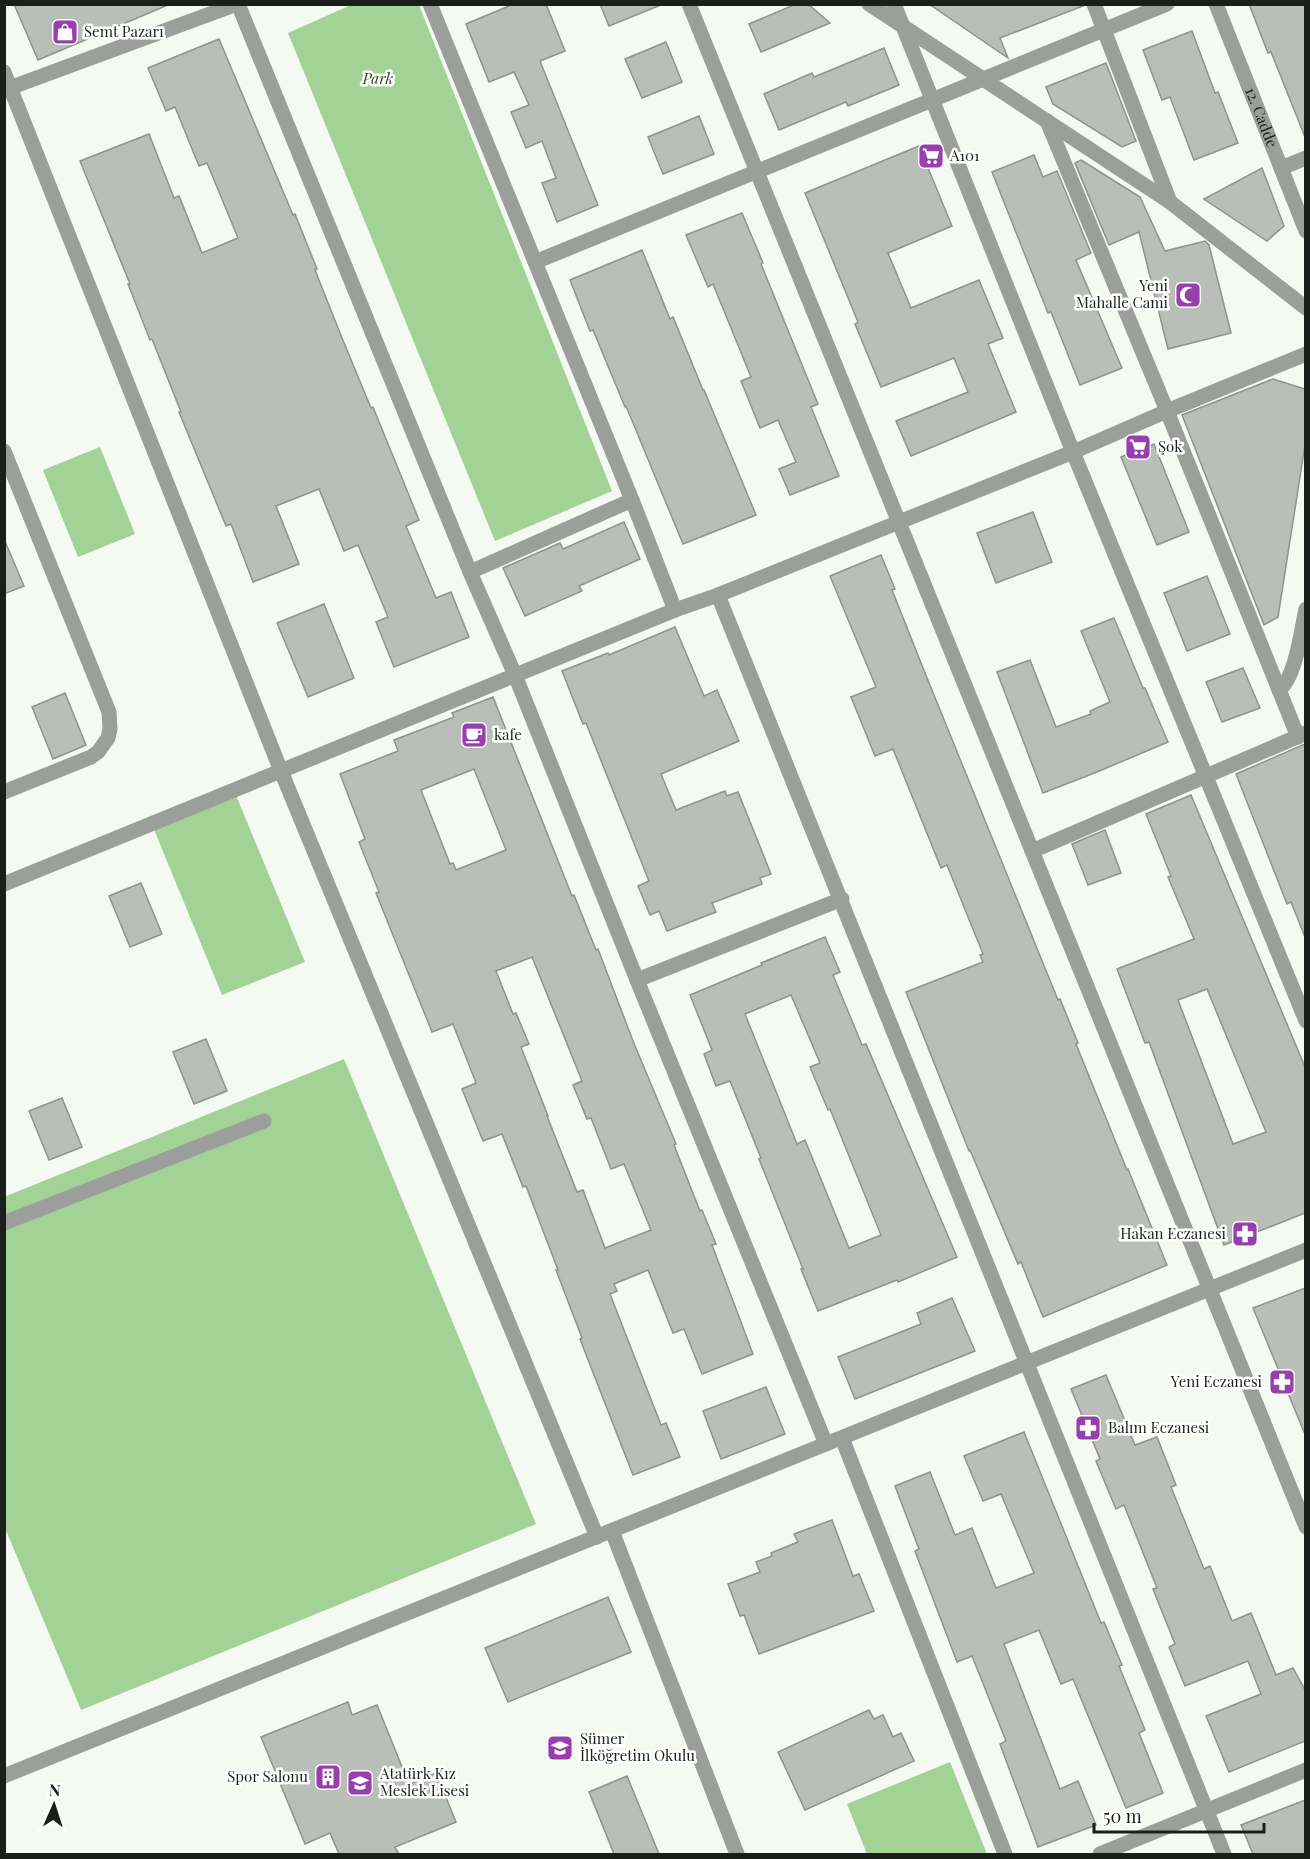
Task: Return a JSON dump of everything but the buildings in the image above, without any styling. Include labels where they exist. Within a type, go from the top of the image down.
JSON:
[{"type":"street","points":[[7,89],[237,4],[470,572],[515,675],[826,1444]]},
{"type":"street","points":[[430,4],[675,610]]},
{"type":"street","points":[[689,4],[1305,1527]]},
{"type":"street","points":[[869,4],[1170,202],[1305,308]]},
{"type":"street","points":[[894,4],[1073,452],[1305,1021]]},
{"type":"street","points":[[1094,4],[1170,202]]},
{"type":"street","points":[[535,262],[1167,4]]},
{"type":"street","name":"12. Cadde","points":[[1216,4],[1305,231]]},
{"type":"street","points":[[4,72],[7,89],[281,771],[737,1854]]},
{"type":"street","points":[[1032,851],[1302,735],[1279,690],[1047,121]]},
{"type":"street","points":[[1281,168],[1305,158]]},
{"type":"street","points":[[4,884],[675,610],[718,595],[1073,452],[1305,354]]},
{"type":"street","points":[[4,452],[111,721],[108,738],[91,757],[4,792]]},
{"type":"street","points":[[470,572],[632,500]]},
{"type":"street","points":[[718,595],[1224,1854]]},
{"type":"street","points":[[1279,690],[1284,687],[1291,673],[1305,609]]},
{"type":"street","points":[[637,980],[842,900]]},
{"type":"street","points":[[4,1223],[264,1121]]},
{"type":"street","points":[[4,1776],[1305,1250]]},
{"type":"street","points":[[842,1438],[1005,1854]]},
{"type":"street","points":[[1100,1854],[1305,1770]]},
{"type":"green space","name":"Park","points":[[351,5],[419,5],[612,491],[495,541],[288,33]]},
{"type":"green space","points":[[100,447],[135,534],[78,557],[43,470]]},
{"type":"green space","points":[[235,793],[305,962],[222,995],[153,827]]},
{"type":"green space","points":[[344,1059],[536,1524],[81,1710],[5,1528],[4,1197]]},
{"type":"green space","points":[[950,1762],[987,1854],[867,1854],[847,1804]]},
{"type":"place","name":"Semt Pazarı","points":[[65,32]]},
{"type":"place","name":"A101","points":[[931,156]]},
{"type":"place","name":"Yeni Mahalle Cami","points":[[1188,295]]},
{"type":"place","name":"Şok","points":[[1138,447]]},
{"type":"place","name":"kafe","points":[[474,735]]},
{"type":"place","name":"Hakan Eczanesi","points":[[1245,1234]]},
{"type":"place","name":"Yeni Eczanesi","points":[[1282,1382]]},
{"type":"place","name":"Balım Eczanesi","points":[[1088,1428]]},
{"type":"place","name":"Sümer İlköğretim Okulu","points":[[560,1748]]},
{"type":"place","name":"Spor Salonu","points":[[328,1777]]},
{"type":"place","name":"Atatürk Kız Meslek Lisesi","points":[[360,1783]]}]
